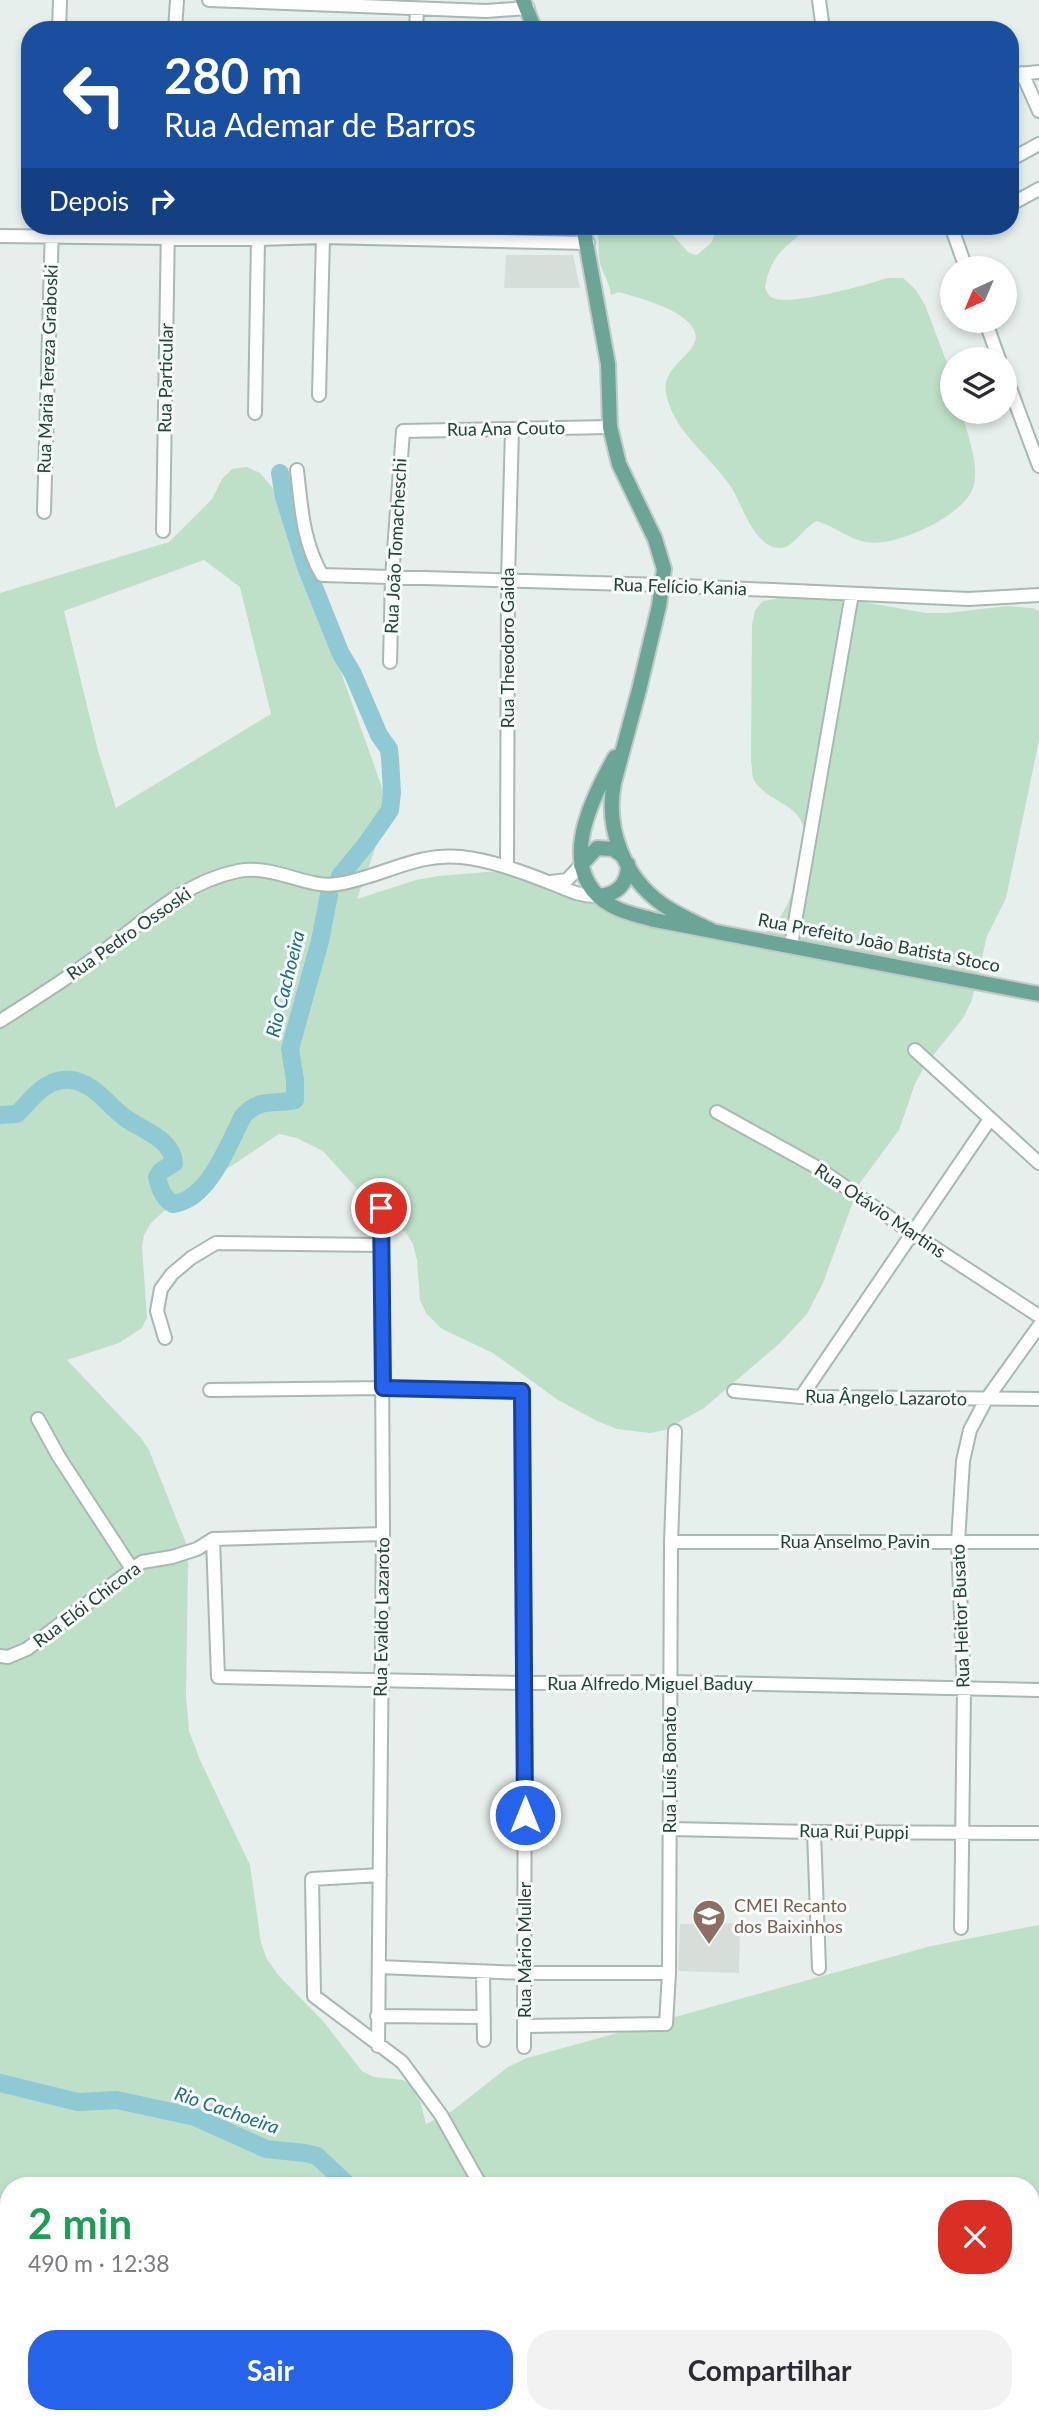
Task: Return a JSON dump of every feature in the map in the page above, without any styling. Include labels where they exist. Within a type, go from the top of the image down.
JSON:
[{"type":"main road","points":[[526,4],[533,21]]},
{"type":"main road","name":"Rua Prefeito João Batista Stoco","points":[[585,235],[608,364],[610,427],[623,474],[662,557],[663,586],[611,796],[612,826],[626,860],[644,888],[660,903],[711,930]]},
{"type":"main road","name":"Rua Prefeito João Batista Stoco","points":[[581,864],[585,824],[606,772],[627,735]]},
{"type":"main road","points":[[597,848],[613,849],[626,860],[628,874],[622,887],[611,894],[598,896],[587,881],[581,864],[597,848]]},
{"type":"main road","name":"Rua Prefeito João Batista Stoco","points":[[598,896],[614,908],[643,917],[1039,995]]},
{"type":"street","points":[[59,21],[60,0]]},
{"type":"street","points":[[176,21],[177,0]]},
{"type":"street","points":[[209,0],[486,11],[526,4]]},
{"type":"street","points":[[819,0],[821,21]]},
{"type":"street","points":[[416,9],[416,21]]},
{"type":"street","points":[[1019,74],[1039,72]]},
{"type":"street","points":[[1019,79],[1039,111]]},
{"type":"street","points":[[1019,155],[1039,144]]},
{"type":"street","points":[[1019,200],[1039,189]]},
{"type":"street","points":[[0,236],[21,234]]},
{"type":"street","name":"Rua Maria Tereza Graboski","points":[[44,512],[51,235]]},
{"type":"street","name":"Rua Particular","points":[[163,531],[168,235]]},
{"type":"street","points":[[207,235],[258,239],[357,235]]},
{"type":"street","points":[[458,235],[587,243]]},
{"type":"street","points":[[954,235],[962,256]]},
{"type":"street","points":[[319,395],[323,237]]},
{"type":"street","points":[[255,413],[258,239]]},
{"type":"street","points":[[1017,407],[1039,466]]},
{"type":"street","name":"Rua Ana Couto","points":[[403,430],[610,427]]},
{"type":"street","name":"Rua Theodoro Gaida","points":[[507,867],[508,580],[512,429]]},
{"type":"street","name":"Rua João Tomacheschi","points":[[390,662],[392,577],[403,430]]},
{"type":"street","name":"Rua Felício Kania","points":[[297,470],[304,529],[315,564],[322,575],[968,599],[1039,595]]},
{"type":"street","points":[[791,945],[852,594]]},
{"type":"street","name":"Rua Pedro Ossoski","points":[[0,1021],[89,962],[172,900],[209,880],[239,871],[263,869],[330,885],[369,877],[431,856],[461,857],[507,867],[575,895],[598,896]]},
{"type":"street","points":[[550,883],[567,880],[581,864]]},
{"type":"street","points":[[915,1050],[1039,1163]]},
{"type":"street","name":"Rua Otávio Martins","points":[[717,1112],[818,1168],[1039,1316]]},
{"type":"street","points":[[802,1397],[990,1119]]},
{"type":"street","name":"Rua Evaldo Lazaroto","points":[[378,2046],[383,1534],[381,1189]]},
{"type":"street","points":[[165,1338],[156,1311],[161,1289],[172,1274],[191,1258],[216,1243],[382,1245]]},
{"type":"street","name":"Rua Heitor Busato","points":[[961,1928],[964,1689],[958,1542],[963,1461],[970,1430],[986,1400],[1039,1326]]},
{"type":"street","points":[[210,1390],[383,1388]]},
{"type":"street","name":"Rua Mário Muller","points":[[383,1388],[522,1391],[525,1683],[524,2047]]},
{"type":"street","name":"Rua Ângelo Lazaroto","points":[[734,1391],[802,1397],[1039,1399]]},
{"type":"street","points":[[38,1419],[59,1457],[132,1569]]},
{"type":"street","name":"Rua Luís Bonato","points":[[525,2026],[666,2024],[669,1973],[671,1542],[675,1431]]},
{"type":"street","points":[[213,1539],[383,1534]]},
{"type":"street","name":"Rua Alfredo Miguel Baduy","points":[[213,1539],[219,1678],[525,1683],[670,1682],[1039,1690]]},
{"type":"street","name":"Rua Elói Chicora","points":[[0,1656],[8,1657],[27,1649],[142,1562],[197,1549],[213,1539]]},
{"type":"street","name":"Rua Anselmo Pavin","points":[[671,1542],[1039,1542]]},
{"type":"street","name":"Rua Rui Puppi","points":[[670,1829],[1039,1833]]},
{"type":"street","points":[[814,1832],[819,1968]]},
{"type":"street","points":[[380,1875],[312,1879],[314,1996],[402,2062],[441,2115],[476,2177]]},
{"type":"street","points":[[379,1967],[524,1973],[669,1973]]},
{"type":"street","points":[[484,1972],[484,2040]]},
{"type":"street","points":[[377,2016],[484,2017]]},
{"type":"shaded area","points":[[506,255],[573,255],[580,288],[504,288]]},
{"type":"shaded area","name":"CMEI Recanto dos Baixinhos","points":[[740,1923],[739,1973],[678,1971],[680,1924]]},
{"type":"green space","points":[[598,235],[673,235],[689,253],[697,255],[711,243],[714,235],[799,235],[781,252],[771,267],[765,288],[771,297],[793,300],[846,290],[888,278],[903,278],[916,290],[925,305],[941,347],[940,424],[965,424],[974,457],[974,485],[969,496],[944,518],[911,535],[894,540],[866,542],[817,521],[785,547],[770,546],[755,532],[729,484],[683,431],[670,407],[666,383],[669,374],[693,345],[696,338],[694,330],[681,316],[660,305],[619,292],[611,295],[600,262]]},
{"type":"green space","points":[[247,467],[260,473],[277,493],[383,790],[380,832],[357,899],[416,880],[499,871],[723,941],[742,941],[757,937],[769,930],[787,905],[798,874],[805,833],[799,817],[764,791],[753,778],[752,625],[755,610],[763,601],[786,597],[852,600],[926,613],[1007,606],[1039,611],[1039,741],[1006,898],[987,936],[972,1000],[963,1018],[924,1067],[899,1130],[860,1183],[823,1283],[807,1314],[780,1343],[704,1408],[665,1430],[650,1433],[617,1429],[558,1400],[493,1353],[442,1329],[426,1313],[420,1300],[417,1260],[413,1244],[406,1233],[358,1190],[323,1151],[297,1138],[279,1134],[163,1212],[151,1223],[144,1235],[142,1247],[147,1317],[142,1328],[119,1343],[67,1360],[141,1438],[149,1450],[186,1543],[186,1696],[189,1731],[250,1865],[261,1943],[267,1959],[279,1976],[323,2021],[362,2071],[374,2077],[403,2080],[413,2086],[426,2124],[452,2111],[508,2067],[527,2058],[931,1946],[1039,1925],[1039,2177],[0,2177],[0,593],[169,542],[212,499],[222,479],[232,469]],"holes":[[[204,560],[240,587],[271,714],[116,808],[98,751],[64,611]]]},
{"type":"waterway","name":"Rio Cachoeira","points":[[280,473],[284,497],[306,567],[340,652],[353,674],[379,735],[389,749],[392,793],[390,810],[340,876]]},
{"type":"waterway","name":"Rio Cachoeira","points":[[0,1115],[17,1114],[40,1090],[54,1082],[71,1080],[87,1085],[124,1117],[155,1135],[168,1147],[174,1163],[161,1171],[157,1177],[159,1185],[164,1196],[173,1204],[186,1200],[207,1182],[243,1116],[249,1110],[262,1104],[295,1100],[290,1049],[320,941],[329,895]]},
{"type":"waterway","name":"Rio Cachoeira","points":[[0,2083],[78,2102],[117,2100],[195,2117],[266,2149],[317,2156],[339,2177]]},
{"type":"place","name":"CMEI Recanto dos Baixinhos","points":[[709,1946]]},
{"type":"route","points":[[381,1208],[383,1388],[522,1391],[525,1815]]}]
